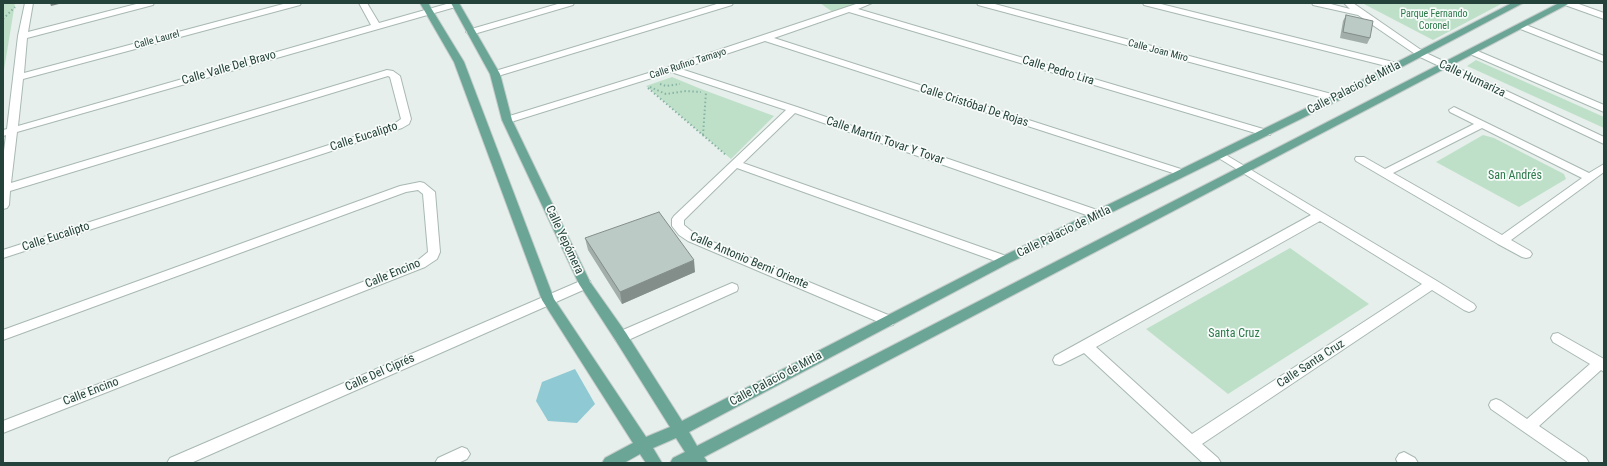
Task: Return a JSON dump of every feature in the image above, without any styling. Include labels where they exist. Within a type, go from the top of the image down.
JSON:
[{"type":"main road","name":"Calle Palacio de Mitla","points":[[610,463],[644,445],[679,430],[1005,260],[1266,133],[1519,3]]},
{"type":"main road","name":"Calle Palacio de Mitla","points":[[678,463],[697,459],[1244,170],[1567,3]]},
{"type":"main road","name":"Calle Yepómera","points":[[455,4],[495,74],[507,120],[585,284],[621,337],[697,459]]},
{"type":"main road","points":[[427,7],[459,62],[548,300],[644,445],[654,463]]},
{"type":"street","points":[[3,205],[8,131],[29,3]]},
{"type":"street","points":[[23,36],[150,3]]},
{"type":"street","name":"Calle Laurel","points":[[18,77],[297,3]]},
{"type":"street","points":[[363,3],[376,26]]},
{"type":"street","points":[[471,32],[570,3]]},
{"type":"street","points":[[495,74],[729,3]]},
{"type":"street","name":"Calle Rufino Tamayo","points":[[507,120],[671,70],[868,3]]},
{"type":"street","name":"Calle Joan Miro","points":[[981,3],[1335,98]]},
{"type":"street","points":[[1147,3],[1398,66]]},
{"type":"street","points":[[1316,3],[1361,13]]},
{"type":"street","name":"Calle Humariza","points":[[1348,3],[1421,54],[1604,140]]},
{"type":"street","points":[[1567,3],[1604,16]]},
{"type":"street","name":"Calle Valle Del Bravo","points":[[8,131],[376,26],[427,7],[455,4]]},
{"type":"street","name":"Calle Pedro Lira","points":[[851,10],[1266,133]]},
{"type":"street","points":[[1521,26],[1604,59]]},
{"type":"street","name":"Calle Cristóbal De Rojas","points":[[766,38],[1183,174]]},
{"type":"street","points":[[1473,52],[1604,109]]},
{"type":"street","name":"Calle Martín Tovar Y Tovar","points":[[671,70],[793,109],[1098,215]]},
{"type":"street","name":"Calle Eucalipto","points":[[3,254],[398,126],[405,122],[406,119],[395,76],[387,73],[5,189]]},
{"type":"street","name":"Calle Antonio Berni Oriente","points":[[793,109],[678,219],[678,226],[683,232],[692,238],[888,321]]},
{"type":"street","points":[[1454,110],[1589,177]]},
{"type":"street","points":[[1385,174],[1482,124]]},
{"type":"street","points":[[1222,155],[1244,170],[1469,307]]},
{"type":"street","points":[[1360,159],[1526,254]]},
{"type":"street","points":[[736,164],[1005,260]]},
{"type":"street","points":[[1502,241],[1604,167]]},
{"type":"street","name":"Calle Encino","points":[[3,335],[404,189],[420,186],[429,192],[434,252],[433,256],[421,264],[3,427]]},
{"type":"street","points":[[1060,360],[1319,216]]},
{"type":"street","name":"Calle Del Ciprés","points":[[175,463],[585,284]]},
{"type":"street","name":"Calle Santa Cruz","points":[[1191,443],[1432,284]]},
{"type":"street","points":[[621,337],[732,288]]},
{"type":"street","points":[[1528,427],[1602,365],[1558,338]]},
{"type":"street","points":[[1086,346],[1213,463]]},
{"type":"street","points":[[1496,406],[1581,463]]},
{"type":"street","points":[[443,463],[462,454]]},
{"type":"path","points":[[3,19],[20,3]]},
{"type":"path","points":[[656,82],[666,86],[674,86],[685,82]]},
{"type":"path","points":[[645,86],[736,164]]},
{"type":"path","points":[[703,135],[707,90]]},
{"type":"path","points":[[663,101],[666,94],[676,92],[706,93]]},
{"type":"green space","points":[[3,3],[15,3],[3,76]]},
{"type":"green space","points":[[820,3],[864,3],[834,13]]},
{"type":"green space","name":"Parque Fernando Coronel","points":[[1362,3],[1503,3],[1433,40]]},
{"type":"green space","points":[[1476,60],[1604,117],[1604,128],[1467,66]]},
{"type":"green space","points":[[672,77],[774,116],[731,159],[646,86]]},
{"type":"green space","name":"San Andrés","points":[[1483,135],[1494,138],[1564,174],[1566,179],[1519,207],[1436,162]]},
{"type":"green space","name":"Santa Cruz","points":[[1290,248],[1369,304],[1228,394],[1146,329]]},
{"type":"water","points":[[575,369],[595,404],[577,423],[548,421],[536,401],[542,382]]},
{"type":"building","points":[[1346,15],[1373,21],[1370,38],[1343,32]]},
{"type":"building","points":[[659,212],[694,260],[620,292],[585,238]]}]
